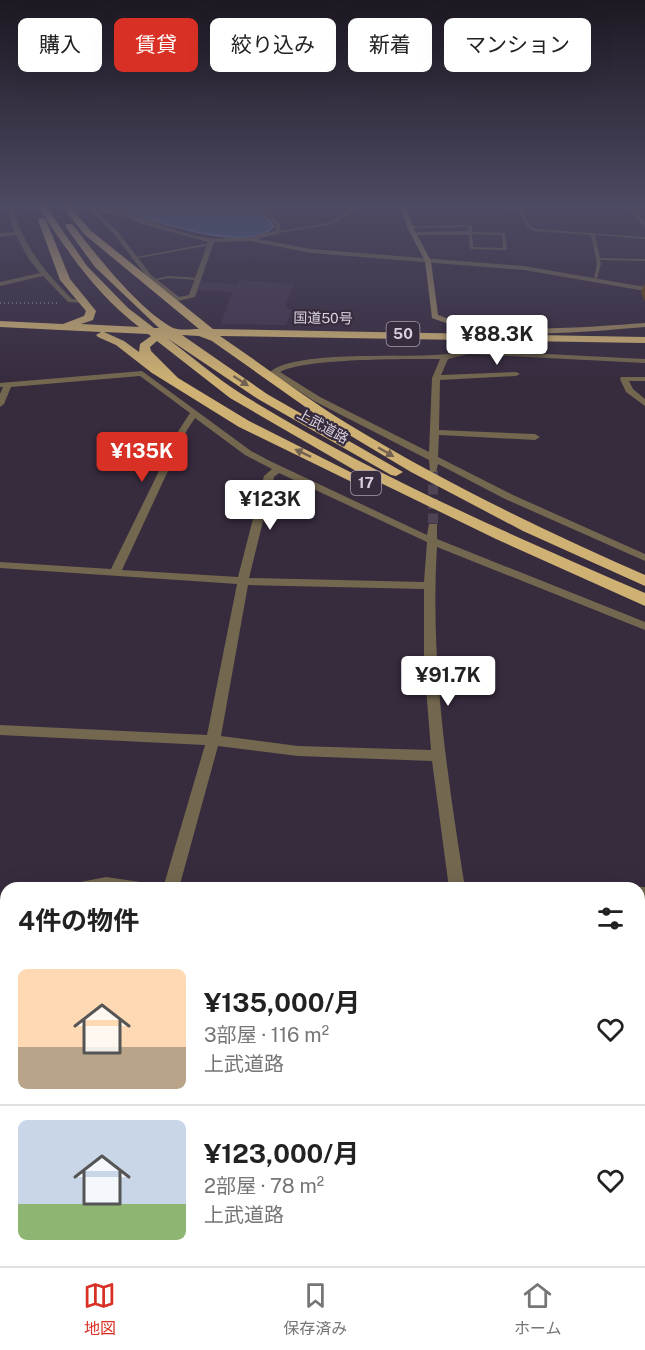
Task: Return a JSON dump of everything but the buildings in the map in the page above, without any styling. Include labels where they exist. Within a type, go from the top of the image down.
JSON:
[{"type":"highway","points":[[58,264],[87,307],[103,322],[114,327],[138,329]]},
{"type":"highway","name":"上武道路","points":[[80,264],[124,310],[138,329],[162,338],[234,395],[321,447],[502,536],[645,601]]},
{"type":"highway","name":"上武道路","points":[[98,264],[155,320],[187,345],[295,415],[381,464],[532,539],[645,589]]},
{"type":"highway","name":"17","points":[[128,264],[150,281],[164,296],[242,358],[331,419],[434,480],[541,534],[645,581]]},
{"type":"highway","points":[[162,338],[176,319],[163,299],[164,296]]},
{"type":"highway","points":[[57,326],[89,318],[87,307]]},
{"type":"highway","name":"国道50号","points":[[0,324],[138,329],[162,338],[212,335],[645,340]]},
{"type":"highway","name":"国道50号","points":[[0,333],[102,335],[138,329]]},
{"type":"highway","name":"国道50号","points":[[162,338],[175,332],[280,339],[645,349]]},
{"type":"highway","name":"17","points":[[102,335],[120,343],[173,380],[260,432],[394,497],[545,565],[645,601]]},
{"type":"highway","name":"17","points":[[162,338],[145,343],[144,349],[173,380]]},
{"type":"highway","points":[[242,358],[243,350],[248,345],[280,339]]},
{"type":"street","points":[[35,264],[70,301],[87,307]]},
{"type":"street","points":[[137,264],[150,281],[175,297],[183,299],[192,297],[203,264]]},
{"type":"street","points":[[428,264],[435,316],[454,326],[594,328],[645,325]]},
{"type":"street","points":[[476,264],[595,278],[645,289]]},
{"type":"street","points":[[0,284],[44,274]]},
{"type":"street","points":[[645,361],[469,352],[445,357],[307,363],[273,370],[309,395],[434,459],[518,501],[645,558]]},
{"type":"street","points":[[433,470],[436,378],[445,357]]},
{"type":"street","points":[[615,358],[628,390],[645,404]]},
{"type":"street","points":[[0,404],[4,385],[139,373],[248,453],[278,469],[432,541],[645,626]]},
{"type":"street","points":[[436,378],[516,374]]},
{"type":"street","points":[[624,379],[645,379]]},
{"type":"street","points":[[116,572],[183,430],[194,413]]},
{"type":"street","points":[[433,432],[535,437]]},
{"type":"street","points":[[173,882],[213,740],[243,581],[269,476],[278,469]]},
{"type":"street","points":[[433,526],[427,629],[438,756],[456,882]]},
{"type":"street","points":[[0,565],[243,581],[429,586]]},
{"type":"street","points":[[0,730],[213,740],[298,751],[438,756]]},
{"type":"lane","points":[[595,278],[597,264]]},
{"type":"lane","points":[[150,281],[168,277],[198,279]]},
{"type":"path","points":[[0,303],[49,303]]},
{"type":"shaded area","points":[[240,280],[294,284],[285,308],[292,309],[286,325],[221,324],[232,292],[197,290],[200,281],[237,285]]},
{"type":"tunnel","points":[[433,470],[433,526]]}]
